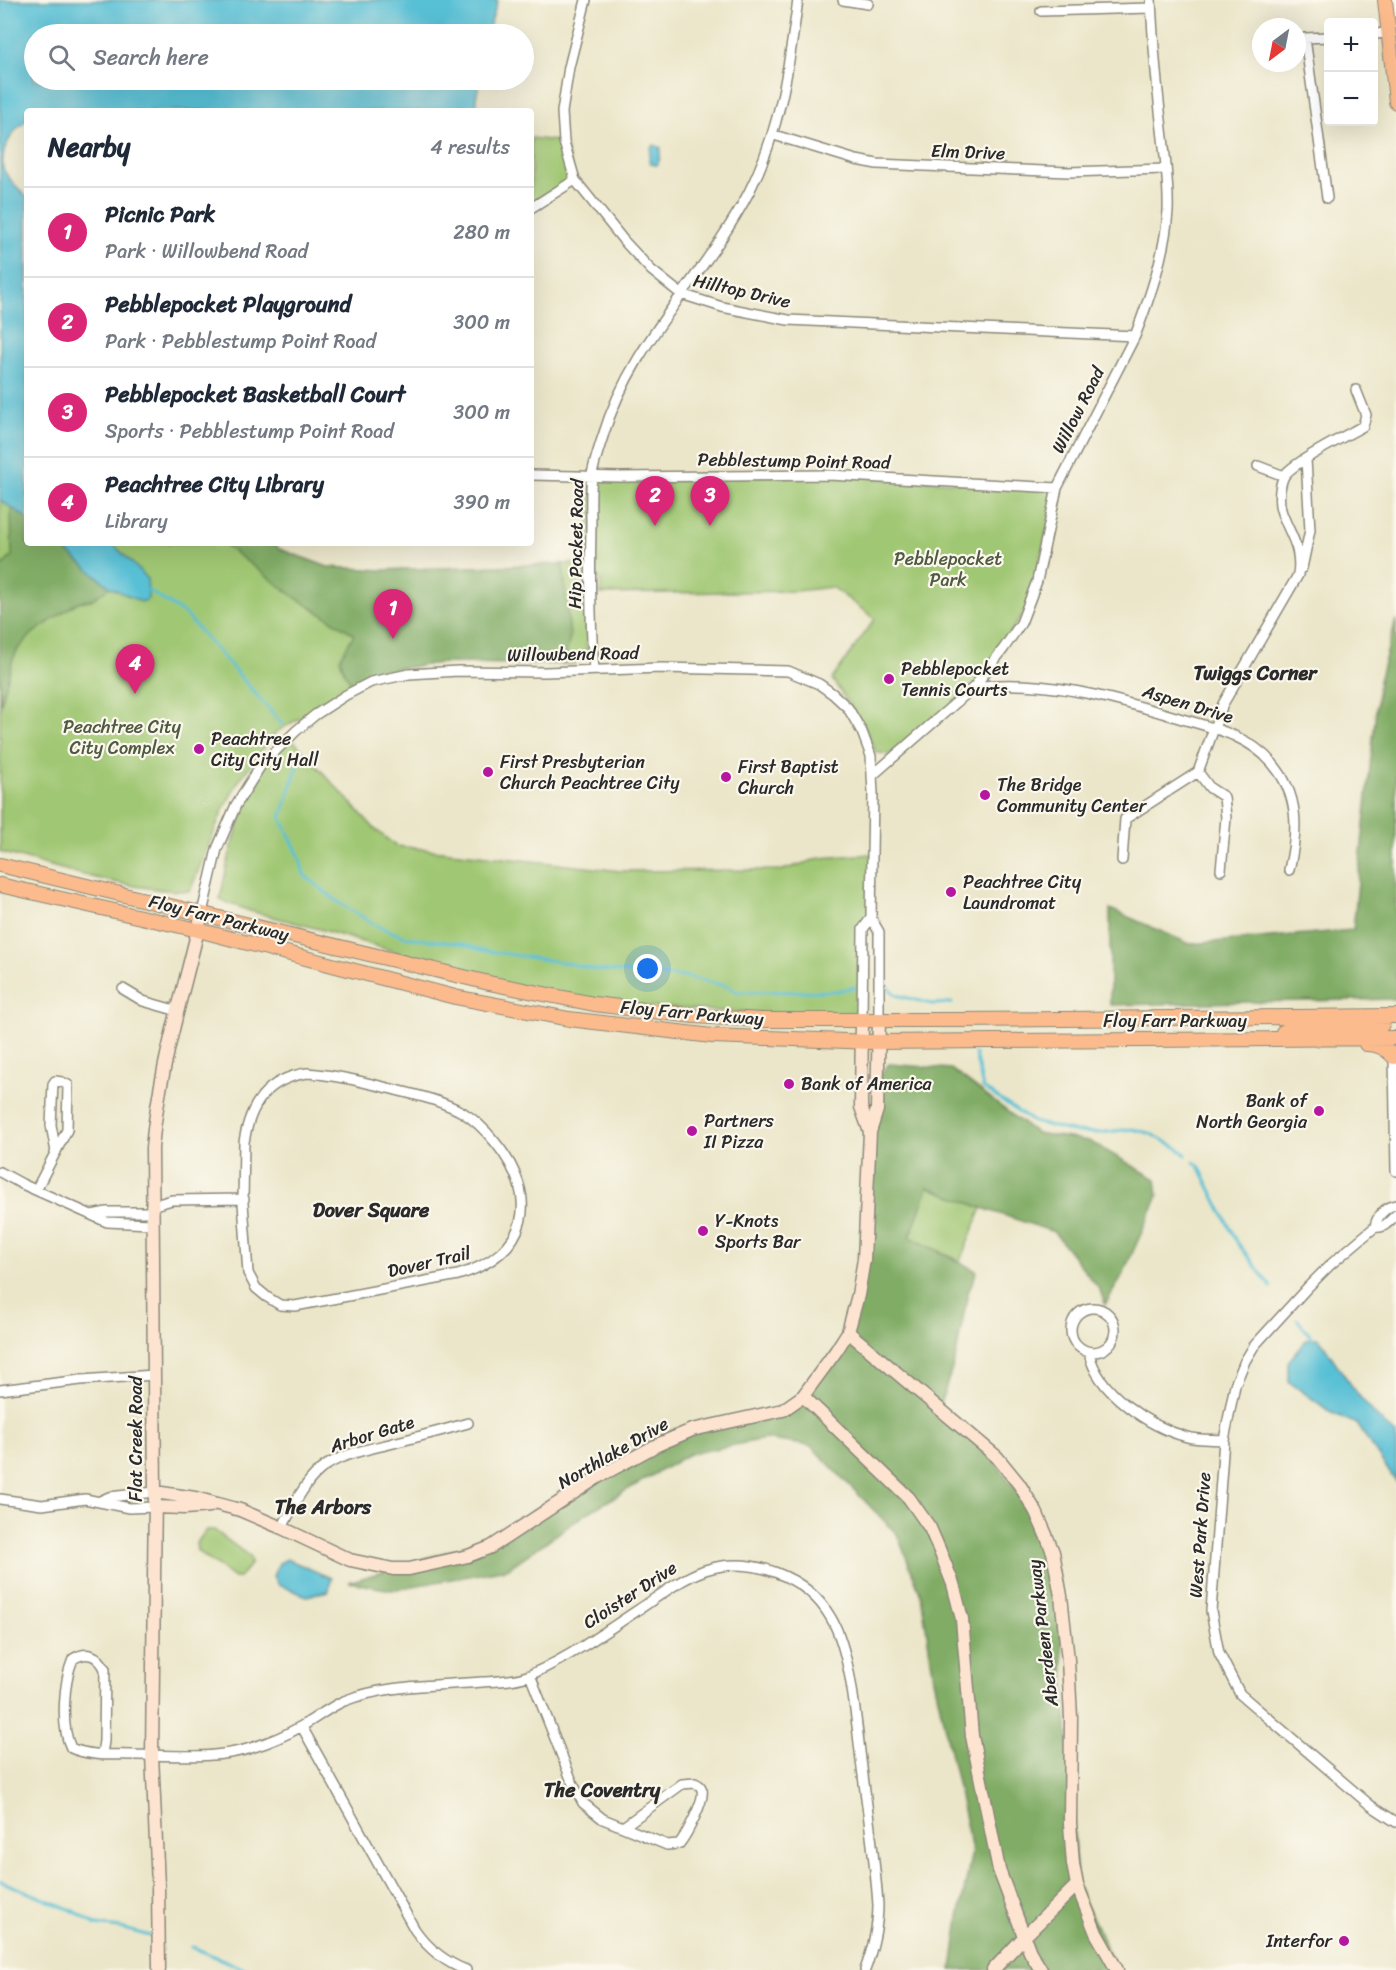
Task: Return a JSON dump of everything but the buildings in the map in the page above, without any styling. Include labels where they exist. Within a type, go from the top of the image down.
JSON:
[{"type":"main road","points":[[1385,0],[1396,102]]},
{"type":"main road","name":"Floy Farr Parkway","points":[[0,865],[489,983],[594,1004],[694,1016],[761,1020],[1396,1016]]},
{"type":"main road","name":"Floy Farr Parkway","points":[[0,885],[198,930],[455,997],[569,1018],[712,1036],[878,1042],[1395,1037]]},
{"type":"main road","points":[[1274,1038],[1287,1030],[1381,1026],[1383,1022],[1379,1016]]},
{"type":"main road","points":[[1394,1056],[1395,1037]]},
{"type":"main road","points":[[1289,1038],[1303,1043],[1375,1044],[1394,1056]]},
{"type":"street","name":"Hilltop Drive","points":[[586,0],[569,67],[562,116],[564,142],[575,180],[624,241],[651,270],[681,294],[722,307],[788,320],[1135,336]]},
{"type":"street","name":"Hip Pocket Road","points":[[594,670],[590,563],[592,475],[603,434],[628,372],[658,325],[712,252],[748,193],[774,135],[784,94],[798,0]]},
{"type":"street","points":[[843,0],[868,4]]},
{"type":"street","points":[[1041,11],[1151,4]]},
{"type":"street","name":"Willow Road","points":[[873,775],[974,687],[1013,636],[1027,609],[1037,581],[1057,488],[1135,336],[1162,250],[1168,211],[1151,4]]},
{"type":"street","points":[[1378,34],[1388,33]]},
{"type":"street","points":[[1324,37],[1305,38],[1327,198]]},
{"type":"street","name":"Elm Drive","points":[[774,135],[856,160],[877,164],[1068,172],[1166,169]]},
{"type":"street","points":[[534,206],[575,180]]},
{"type":"street","points":[[1298,575],[1298,548],[1281,512],[1279,498],[1284,476],[1306,459],[1363,426],[1366,415],[1356,390]]},
{"type":"street","points":[[1122,860],[1125,819],[1198,772],[1212,728],[1232,688],[1304,564],[1311,530],[1306,459]]},
{"type":"street","points":[[1258,466],[1284,476]]},
{"type":"street","name":"Pebblestump Point Road","points":[[534,475],[620,477],[830,475],[1057,488]]},
{"type":"street","name":"Willowbend Road","points":[[202,913],[217,849],[236,805],[266,759],[296,731],[332,704],[371,682],[410,674],[458,671],[779,670],[797,673],[819,684],[848,708],[867,744],[873,775],[871,918],[879,932],[879,1019]]},
{"type":"street","name":"Aspen Drive","points":[[974,687],[1013,686],[1072,690],[1121,701],[1238,736],[1263,753],[1282,776],[1293,803],[1296,818],[1294,848],[1289,870]]},
{"type":"street","points":[[1198,772],[1210,788],[1224,797],[1226,818],[1221,870]]},
{"type":"street","name":"Flat Creek Road","points":[[159,1970],[152,1755],[153,1507],[155,1492],[152,1148],[155,1114],[202,913]]},
{"type":"street","name":"Willowbend Road","points":[[862,1019],[863,929],[871,918]]},
{"type":"street","points":[[123,989],[143,1001],[178,1011]]},
{"type":"street","name":"Northlake Drive","points":[[862,1019],[861,1107],[870,1132]]},
{"type":"street","name":"Northlake Drive","points":[[100,1501],[109,1497],[155,1492],[195,1498],[240,1510],[350,1560],[393,1569],[417,1568],[468,1556],[491,1547],[598,1477],[657,1445],[706,1425],[783,1410],[803,1396],[824,1369],[848,1332],[858,1295],[864,1259],[870,1132],[877,1110],[879,1019]]},
{"type":"street","points":[[1394,1056],[1396,1171]]},
{"type":"street","name":"Dover Trail","points":[[307,1073],[348,1079],[416,1095],[448,1105],[464,1113],[488,1134],[506,1156],[518,1178],[522,1194],[522,1209],[520,1223],[504,1252],[478,1269],[458,1275],[295,1306],[280,1305],[267,1297],[256,1288],[248,1273],[244,1199],[244,1142],[251,1113],[259,1099],[280,1081],[307,1073]]},
{"type":"street","points":[[36,1190],[56,1152],[67,1130],[68,1085],[55,1081],[51,1125],[56,1152]]},
{"type":"street","points":[[0,1172],[107,1222],[151,1214],[172,1200],[244,1199]]},
{"type":"street","name":"West Park Drive","points":[[1375,1227],[1376,1220],[1381,1214],[1391,1205],[1396,1205]]},
{"type":"street","name":"West Park Drive","points":[[1396,1215],[1385,1226],[1375,1227],[1330,1265],[1287,1308],[1254,1346],[1245,1361],[1235,1385],[1224,1440],[1211,1611],[1219,1653],[1240,1694],[1370,1805],[1396,1822]]},
{"type":"street","points":[[1096,1307],[1111,1317],[1115,1325],[1115,1334],[1112,1342],[1106,1348],[1098,1352],[1089,1352],[1080,1349],[1074,1343],[1070,1335],[1070,1326],[1079,1311],[1096,1307]]},
{"type":"street","name":"Aberdeen Parkway","points":[[848,1332],[997,1457],[1019,1484],[1036,1512],[1046,1535],[1053,1552],[1061,1596],[1068,1660],[1071,1718],[1070,1823],[1073,1864],[1077,1886],[1096,1933],[1117,1970]]},
{"type":"street","points":[[1089,1352],[1091,1363],[1114,1396],[1153,1424],[1188,1437],[1224,1440]]},
{"type":"street","points":[[0,1390],[81,1380],[154,1375]]},
{"type":"street","points":[[803,1396],[909,1498],[930,1528],[946,1565],[963,1619],[972,1736],[999,1870],[1024,1937],[1041,1970]]},
{"type":"street","name":"Arbor Gate","points":[[282,1528],[308,1484],[317,1472],[327,1465],[363,1451],[468,1423]]},
{"type":"street","name":"Northlake Drive","points":[[0,1499],[42,1505],[70,1500],[100,1501],[129,1508],[185,1508],[217,1505]]},
{"type":"street","name":"Cloister Drive","points":[[102,1754],[105,1669],[100,1659],[80,1654],[74,1659],[66,1683],[65,1738],[71,1748],[89,1754],[183,1756],[230,1754],[252,1748],[302,1726],[339,1703],[358,1696],[415,1686],[495,1681],[530,1675],[609,1630],[686,1578],[707,1569],[726,1565],[761,1568],[795,1581],[823,1605],[833,1620],[845,1655],[855,1710],[879,1905],[876,1934],[865,1970]]},
{"type":"street","points":[[530,1675],[579,1797],[594,1814],[623,1827],[668,1845],[679,1844],[687,1833],[703,1791],[695,1784],[682,1784],[623,1827]]},
{"type":"street","points":[[302,1726],[415,1930],[435,1952],[466,1970]]},
{"type":"street","points":[[993,1970],[1077,1886]]},
{"type":"green space","points":[[534,138],[564,142],[575,180],[534,206]]},
{"type":"green space","points":[[592,475],[830,475],[1057,488],[1030,603],[974,687],[890,755],[876,752],[865,728],[832,679],[875,619],[832,587],[796,591],[600,594],[601,581],[588,564],[587,651],[574,664],[440,663],[379,671],[276,732],[238,782],[223,810],[190,891],[118,883],[0,852],[0,500],[24,516],[24,546],[276,546],[279,549],[328,567],[382,570],[587,563]]},
{"type":"green space","points":[[11,507],[24,516],[24,546],[61,546],[110,587],[91,600],[78,602],[32,634],[18,649],[13,659],[0,707],[0,568],[12,556]]},
{"type":"green space","points":[[226,546],[276,546],[279,549],[328,567],[382,570],[563,564],[570,637],[564,664],[440,663],[379,671],[353,686],[344,672],[340,658],[354,634],[296,598]]},
{"type":"green space","points":[[1396,620],[1396,999],[1110,1005],[1110,909],[1190,944],[1353,930],[1379,681]]},
{"type":"green space","points":[[290,737],[375,829],[396,846],[621,871],[783,870],[820,858],[872,854],[871,918],[863,929],[862,1019],[594,1004],[463,977],[409,956],[250,911],[220,900],[234,841],[243,813],[258,783],[261,765]]},
{"type":"green space","points":[[889,1064],[951,1069],[1036,1133],[1089,1141],[1156,1179],[1158,1196],[1122,1276],[1105,1305],[1100,1290],[1054,1232],[928,1187],[910,1237],[977,1271],[968,1293],[955,1360],[939,1407],[978,1439],[1041,1523],[1058,1582],[1077,1885],[1117,1970],[952,1970],[959,1917],[972,1851],[934,1679],[921,1595],[897,1534],[811,1446],[765,1439],[689,1454],[589,1512],[507,1569],[391,1590],[349,1582],[489,1539],[594,1472],[673,1430],[775,1413],[803,1396],[848,1332],[858,1295],[878,1076]]},
{"type":"green space","points":[[927,1186],[982,1208],[960,1261],[910,1237]]},
{"type":"green space","points":[[207,1530],[214,1530],[250,1557],[251,1563],[239,1578],[234,1578],[197,1551],[196,1543]]},
{"type":"water","points":[[0,0],[498,0],[490,24],[24,24],[24,90],[478,90],[476,98],[478,108],[24,108],[24,123],[17,129],[6,147],[3,168],[7,176],[24,195],[24,516],[0,500]]},
{"type":"water","points":[[654,145],[661,148],[656,165],[651,164],[649,160],[651,147]]},
{"type":"water","points":[[61,546],[115,546],[147,578],[148,599],[141,602],[110,587]]},
{"type":"water","points":[[1319,1338],[1364,1401],[1396,1434],[1396,1482],[1357,1424],[1332,1413],[1288,1381],[1288,1362],[1306,1340]]},
{"type":"water","points":[[287,1559],[331,1578],[329,1591],[307,1596],[278,1585],[273,1576],[279,1563]]},
{"type":"waterway","points":[[148,590],[185,614],[282,724]]},
{"type":"waterway","points":[[302,750],[281,818],[300,858],[304,875],[338,902],[379,927],[406,937],[462,944],[481,950],[567,963],[597,970],[687,977],[727,986],[738,992],[835,991],[857,987]]},
{"type":"waterway","points":[[884,983],[896,995],[932,1004],[952,1003]]},
{"type":"waterway","points":[[975,1054],[983,1088],[1033,1122],[1075,1132],[1098,1133],[1132,1129],[1149,1133],[1178,1148],[1186,1155]]},
{"type":"waterway","points":[[1194,1162],[1199,1166],[1237,1242],[1271,1287]]},
{"type":"waterway","points":[[1297,1319],[1313,1339]]},
{"type":"waterway","points":[[0,1881],[76,1912],[96,1925],[120,1928],[150,1936]]},
{"type":"waterway","points":[[192,1947],[247,1970]]},
{"type":"place","name":"Pebblepocket Playground","points":[[655,526]]},
{"type":"place","name":"Pebblepocket Basketball Court","points":[[710,526]]},
{"type":"place","name":"Picnic Park","points":[[393,639]]},
{"type":"place","name":"Pebblepocket Tennis Courts","points":[[889,679]]},
{"type":"place","name":"Peachtree City Library","points":[[135,694]]},
{"type":"place","name":"Peachtree City City Hall","points":[[199,749]]},
{"type":"place","name":"First Presbyterian Church Peachtree City","points":[[488,772]]},
{"type":"place","name":"First Baptist Church","points":[[726,777]]},
{"type":"place","name":"The Bridge Community Center","points":[[985,795]]},
{"type":"place","name":"Peachtree City Laundromat","points":[[951,892]]},
{"type":"place","name":"Bank of America","points":[[789,1084]]},
{"type":"place","name":"Bank of North Georgia","points":[[1319,1111]]},
{"type":"place","name":"Partners II Pizza","points":[[692,1131]]},
{"type":"place","name":"Y-Knots Sports Bar","points":[[703,1231]]},
{"type":"place","name":"Interfor","points":[[1344,1941]]},
{"type":"district","name":"Twiggs Corner","points":[[1255,673]]},
{"type":"district","name":"Dover Square","points":[[371,1210]]},
{"type":"district","name":"The Arbors","points":[[323,1507]]},
{"type":"district","name":"The Coventry","points":[[602,1790]]},
{"type":"park label","name":"Pebblepocket Park","points":[[948,569]]},
{"type":"park label","name":"Peachtree City City Complex","points":[[122,737]]}]
